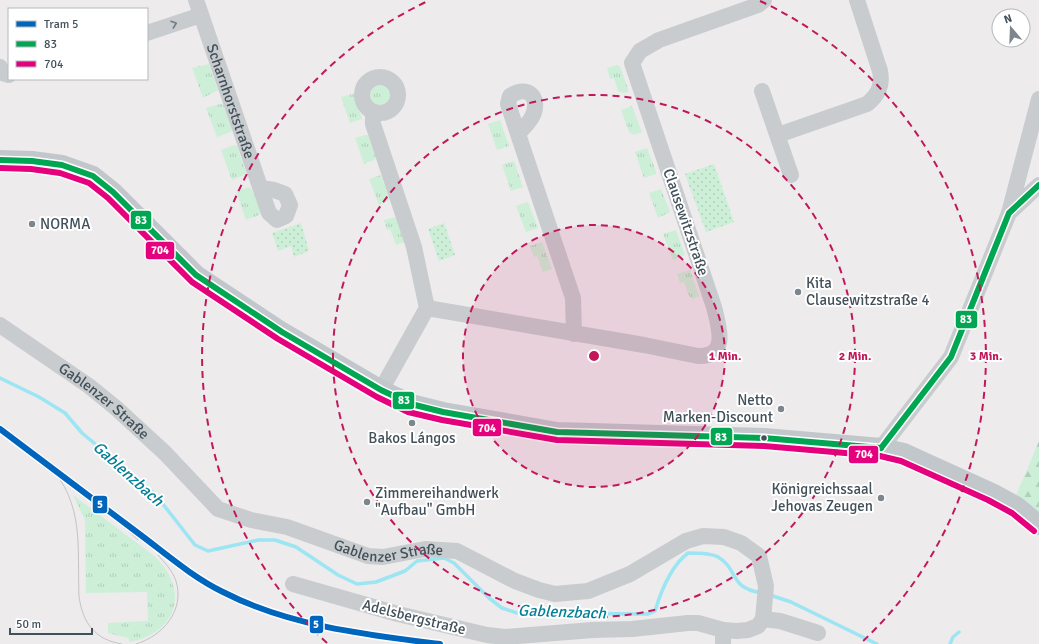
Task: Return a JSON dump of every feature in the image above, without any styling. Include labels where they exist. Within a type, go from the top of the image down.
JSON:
[{"type":"main road","points":[[0,160],[32,161],[62,165],[93,176],[113,192],[196,275],[282,332],[381,390],[411,404],[557,432],[764,438],[881,448],[904,453],[992,493],[1016,506],[1039,524]]},
{"type":"street","points":[[731,15],[738,0]]},
{"type":"street","name":"Clausewitzstraße","points":[[427,308],[698,356],[707,356],[714,352],[719,346],[720,332],[714,307],[632,62],[640,51],[659,40],[758,6],[764,0]]},
{"type":"street","points":[[778,135],[867,104],[875,97],[880,89],[880,71],[857,0]]},
{"type":"street","name":"Scharnhorststraße","points":[[148,32],[198,7],[215,52],[261,188]]},
{"type":"street","points":[[0,67],[2,73],[8,75]]},
{"type":"street","points":[[762,91],[791,175]]},
{"type":"street","points":[[881,448],[951,357],[1009,213],[1039,99]]},
{"type":"street","points":[[373,113],[373,124],[414,247],[427,308],[381,390]]},
{"type":"street","points":[[518,134],[573,298],[574,334]]},
{"type":"street","points":[[1009,213],[1039,186]]},
{"type":"street","name":"Gablenzer Straße","points":[[0,325],[89,386],[116,408],[165,453],[218,509],[251,520],[287,527],[368,556],[383,557],[425,549],[456,551],[515,581],[555,594],[588,591],[602,586],[630,574],[686,541],[703,536],[724,537],[741,543],[759,556],[766,586],[764,612]]},
{"type":"street","name":"Adelsbergstraße","points":[[292,584],[393,613],[499,637],[632,629],[688,623],[698,623],[723,637],[758,626],[764,612]]},
{"type":"street","points":[[764,612],[780,621],[818,633]]},
{"type":"green space","points":[[209,64],[218,90],[203,98],[192,68]]},
{"type":"green space","points":[[617,65],[620,66],[629,92],[624,93],[618,91],[614,78],[610,79],[607,68]]},
{"type":"green space","points":[[380,85],[387,88],[390,95],[387,102],[380,105],[373,102],[370,95],[373,88]]},
{"type":"green space","points":[[354,94],[362,119],[350,123],[341,97]]},
{"type":"green space","points":[[223,104],[232,129],[231,132],[217,137],[206,108]]},
{"type":"green space","points":[[632,106],[642,132],[634,135],[629,132],[621,110]]},
{"type":"green space","points":[[500,120],[509,146],[497,150],[488,124]]},
{"type":"green space","points":[[368,135],[376,159],[364,164],[355,138]]},
{"type":"green space","points":[[234,145],[237,146],[246,174],[232,180],[221,150]]},
{"type":"green space","points":[[647,148],[656,174],[644,178],[635,152]]},
{"type":"green space","points":[[514,161],[523,187],[511,191],[502,165]]},
{"type":"green space","points":[[714,164],[734,222],[706,232],[685,174]]},
{"type":"green space","points":[[381,175],[390,200],[379,205],[369,179]]},
{"type":"green space","points":[[249,187],[252,190],[261,212],[259,215],[246,220],[236,191]]},
{"type":"green space","points":[[661,189],[670,212],[658,218],[649,193]]},
{"type":"green space","points":[[528,202],[538,228],[526,232],[516,206]]},
{"type":"green space","points":[[396,217],[404,242],[396,245],[390,229],[387,230],[384,220]]},
{"type":"green space","points":[[301,223],[309,251],[294,257],[291,246],[278,251],[272,233]]},
{"type":"green space","points":[[444,223],[455,255],[439,261],[428,229]]},
{"type":"green space","points":[[676,230],[685,255],[673,260],[663,234]]},
{"type":"green space","points":[[542,242],[552,269],[543,272],[537,256],[534,257],[530,246]]},
{"type":"green space","points":[[690,270],[699,296],[693,299],[689,296],[684,282],[680,283],[677,274]]},
{"type":"green space","points":[[1039,441],[1039,522],[1015,498]]},
{"type":"green space","points":[[73,495],[153,555],[165,568],[172,581],[175,594],[174,607],[169,619],[159,629],[147,637],[130,642],[128,638],[108,633],[108,623],[148,621],[147,592],[86,593],[85,520]]},
{"type":"waterway","name":"Gablenzbach","points":[[0,378],[39,397],[65,413],[82,433],[155,494],[195,545],[208,551],[258,540],[275,540],[296,547],[338,575],[357,584],[376,582],[405,571],[417,561],[444,558],[454,563],[489,598],[502,608],[517,613],[648,614],[655,611],[667,579],[682,558],[688,553],[708,554],[718,557],[725,562],[739,583],[751,591],[762,593]]},
{"type":"waterway","name":"Gablenzbach","points":[[770,595],[791,602],[877,644]]},
{"type":"waterway","points":[[950,644],[953,637],[959,632]]},
{"type":"tram line","name":"5","points":[[0,429],[179,564],[200,579],[223,592],[248,604],[301,621],[357,633],[440,644]]},
{"type":"tram line","points":[[48,464],[60,479],[74,510],[78,543],[79,597],[84,615],[92,629],[104,639],[122,644]]},
{"type":"tram line","points":[[99,503],[138,540]]},
{"type":"tram line","points":[[136,644],[155,635],[163,628],[170,620],[177,602],[178,592],[176,581],[166,564],[158,555]]},
{"type":"transit line","name":"83","points":[[0,160],[32,161],[62,165],[93,176],[113,192],[196,275],[282,332],[381,390],[411,404],[443,412],[557,432],[764,438],[881,448]]},
{"type":"transit line","name":"704","points":[[0,168],[31,169],[60,173],[89,183],[108,198],[192,282],[278,339],[377,397],[408,412],[442,420],[557,440],[764,446],[880,456],[901,461],[988,500],[1012,513],[1034,531]]},
{"type":"transit line","name":"83","points":[[881,448],[951,357],[1009,213],[1039,185]]},
{"type":"place","name":"NORMA","points":[[32,224]]},
{"type":"place","name":"Kita Clausewitzstraße 4","points":[[798,292]]},
{"type":"place","name":"Netto Marken-Discount","points":[[781,409]]},
{"type":"place","name":"Bakos Lángos","points":[[412,423]]},
{"type":"place","name":"Königreichssaal Jehovas Zeugen","points":[[881,498]]},
{"type":"place","name":"Zimmereihandwerk \"Aufbau\" GmbH","points":[[367,502]]}]
